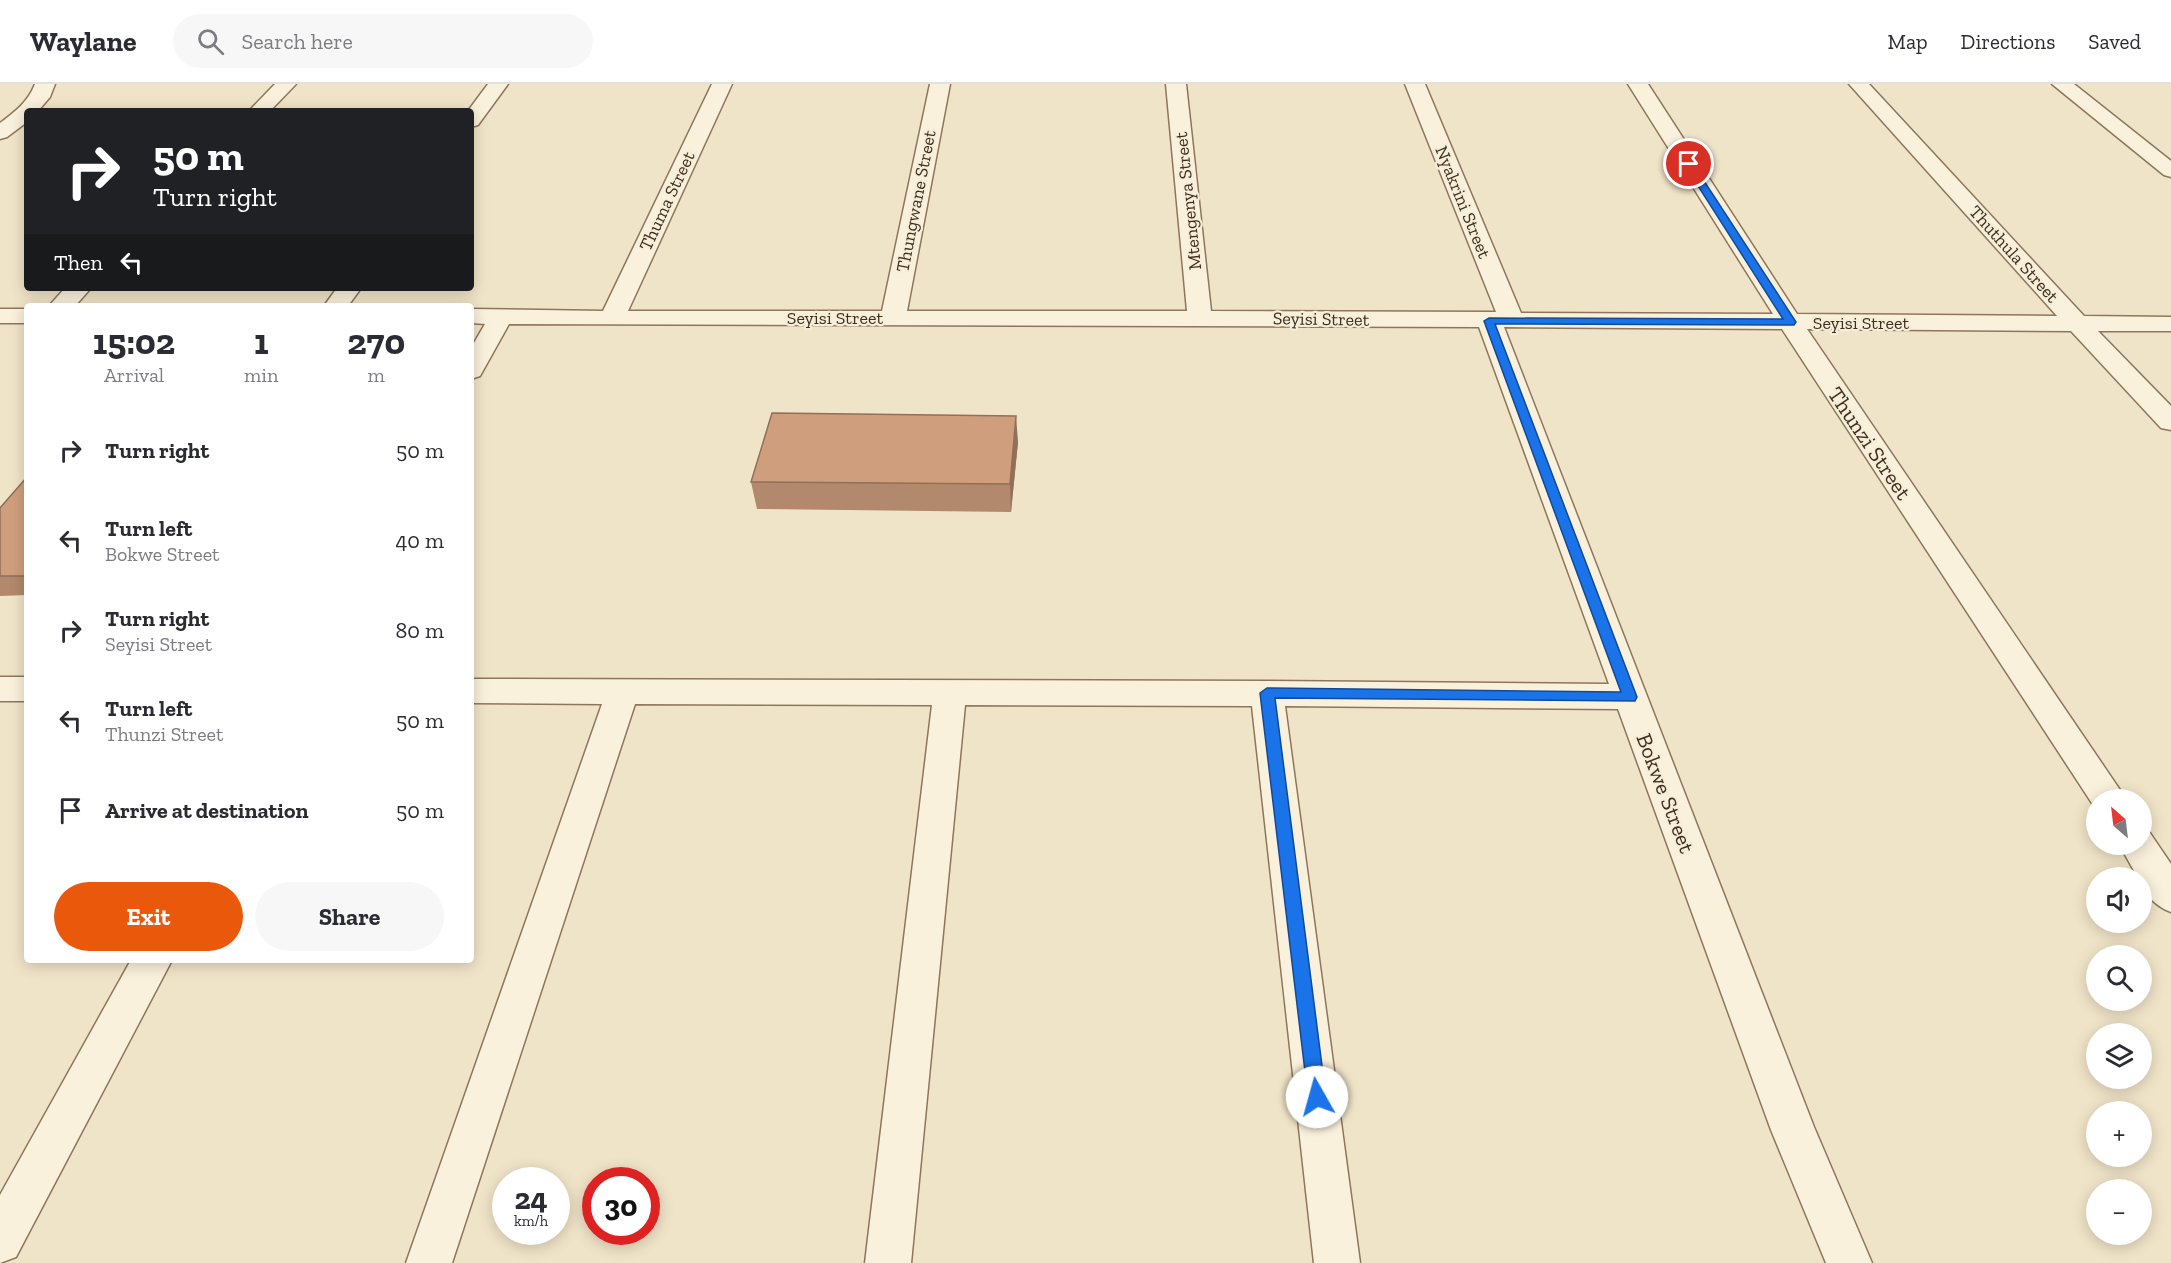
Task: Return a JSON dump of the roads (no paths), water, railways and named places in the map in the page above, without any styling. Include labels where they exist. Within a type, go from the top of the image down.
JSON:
[{"type":"street","points":[[30,108],[40,97],[45,84]]},
{"type":"street","points":[[262,108],[286,84]]},
{"type":"street","points":[[474,117],[498,84]]},
{"type":"street","name":"Thuma Street","points":[[612,318],[722,84]]},
{"type":"street","name":"Thungwane Street","points":[[893,318],[940,84]]},
{"type":"street","name":"Mtengenya Street","points":[[1176,84],[1200,318]]},
{"type":"street","name":"Nyakrini Street","points":[[1415,84],[1500,321]]},
{"type":"street","name":"Thunzi Street","points":[[1638,84],[1790,322],[2100,789]]},
{"type":"street","name":"Thuthula Street","points":[[1859,84],[2077,323],[2171,422]]},
{"type":"street","points":[[2062,84],[2171,171]]},
{"type":"street","points":[[0,134],[24,114]]},
{"type":"street","points":[[64,303],[77,291]]},
{"type":"street","points":[[0,316],[24,316]]},
{"type":"street","name":"Seyisi Street","points":[[474,316],[2171,324]]},
{"type":"street","points":[[474,366],[501,316]]},
{"type":"street","name":"Bokwe Street","points":[[1500,321],[1630,697],[1793,1130],[1849,1263]]},
{"type":"street","points":[[0,689],[24,689]]},
{"type":"street","points":[[474,691],[1267,693],[1630,697]]},
{"type":"street","points":[[429,1263],[623,691]]},
{"type":"street","points":[[888,1263],[950,692]]},
{"type":"street","points":[[1267,693],[1337,1263]]},
{"type":"street","points":[[2144,855],[2171,896]]},
{"type":"street","points":[[0,1241],[150,963]]}]
